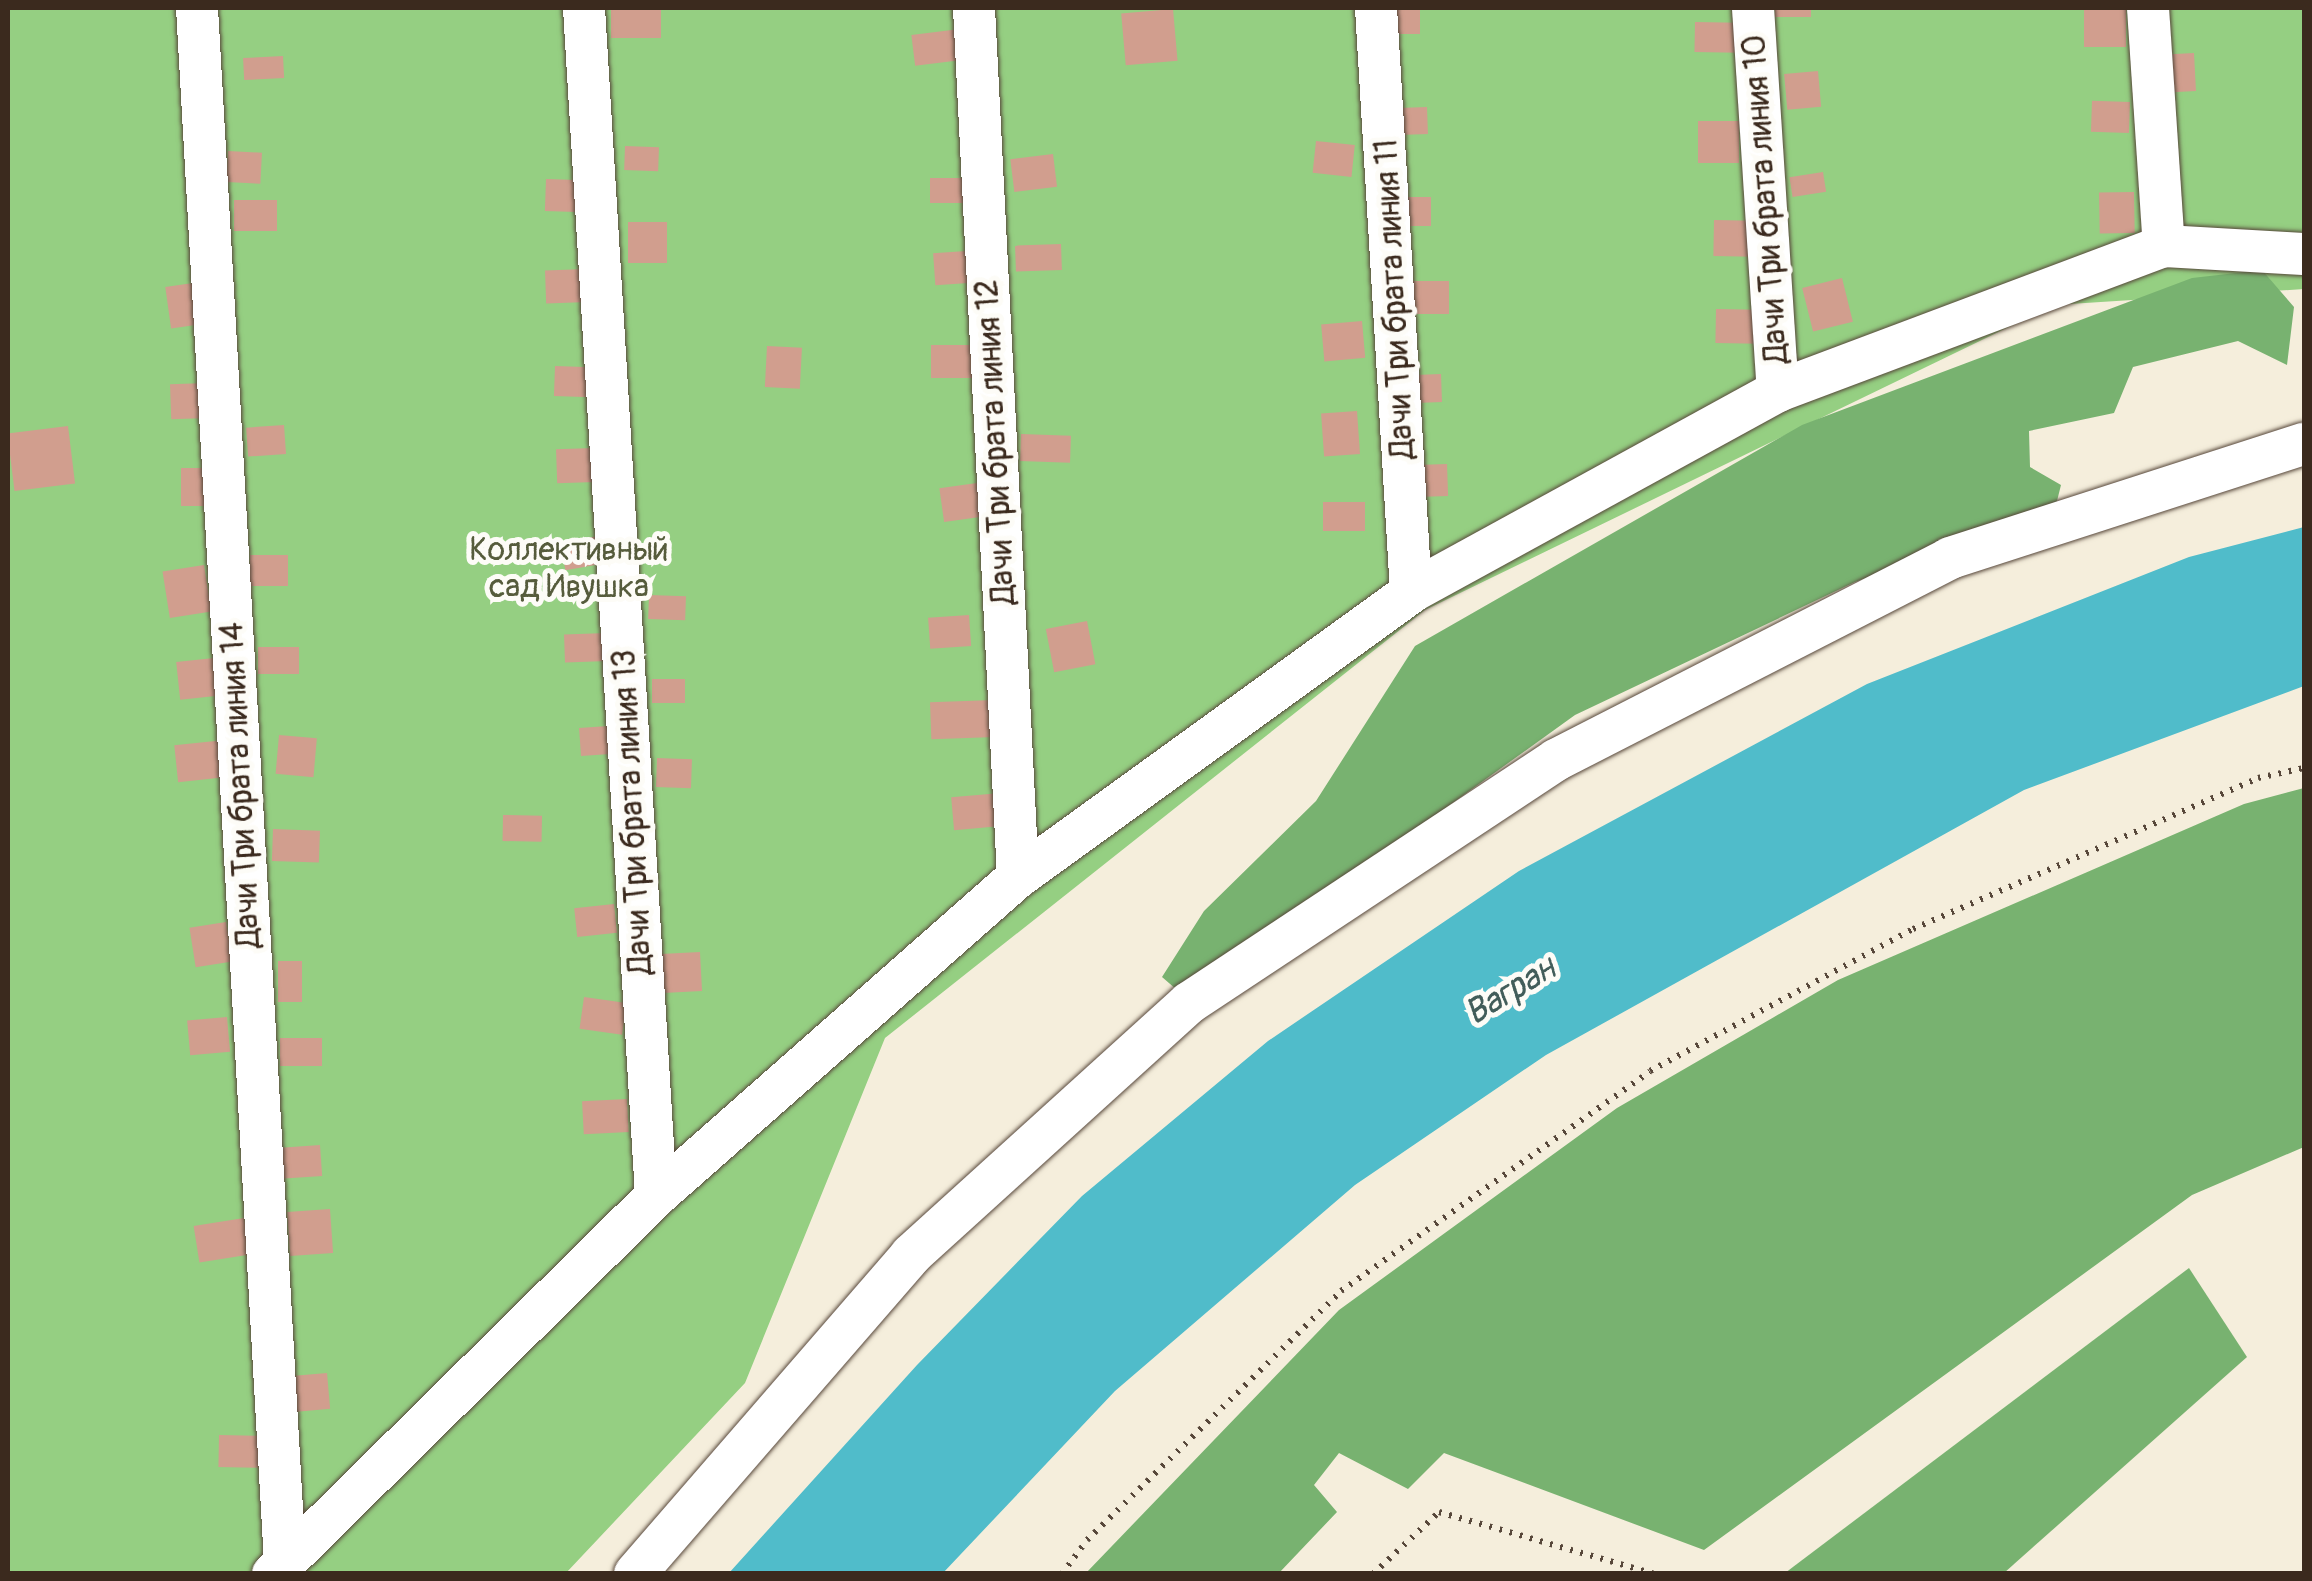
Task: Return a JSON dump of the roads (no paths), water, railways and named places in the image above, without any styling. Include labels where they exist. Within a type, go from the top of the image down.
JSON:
[{"type":"street","name":"Дачи Три брата линия 14","points":[[198,8],[279,1568]]},
{"type":"street","name":"Дачи Три брата линия 13","points":[[584,8],[656,1196]]},
{"type":"street","name":"Дачи Три брата линия 12","points":[[974,8],[1018,877]]},
{"type":"street","name":"Дачи Три брата линия 11","points":[[1376,8],[1411,592]]},
{"type":"street","name":"Дачи Три брата линия 10","points":[[1753,8],[1778,391]]},
{"type":"street","points":[[2148,8],[2164,246]]},
{"type":"street","points":[[279,1568],[656,1196],[1018,877],[1411,592],[1778,391],[2164,246],[2304,254]]},
{"type":"street","points":[[635,1574],[911,1255],[1189,1003],[1556,760],[1950,558],[2304,444]]},
{"type":"water","name":"Вагран","points":[[2304,527],[2304,686],[2024,790],[1546,1055],[1355,1185],[1115,1391],[943,1573],[729,1573],[917,1365],[1082,1196],[1268,1041],[1519,871],[1867,684],[2189,557]]},
{"type":"park label","name":"Коллективный сад Ивушка","points":[[569,570]]}]
